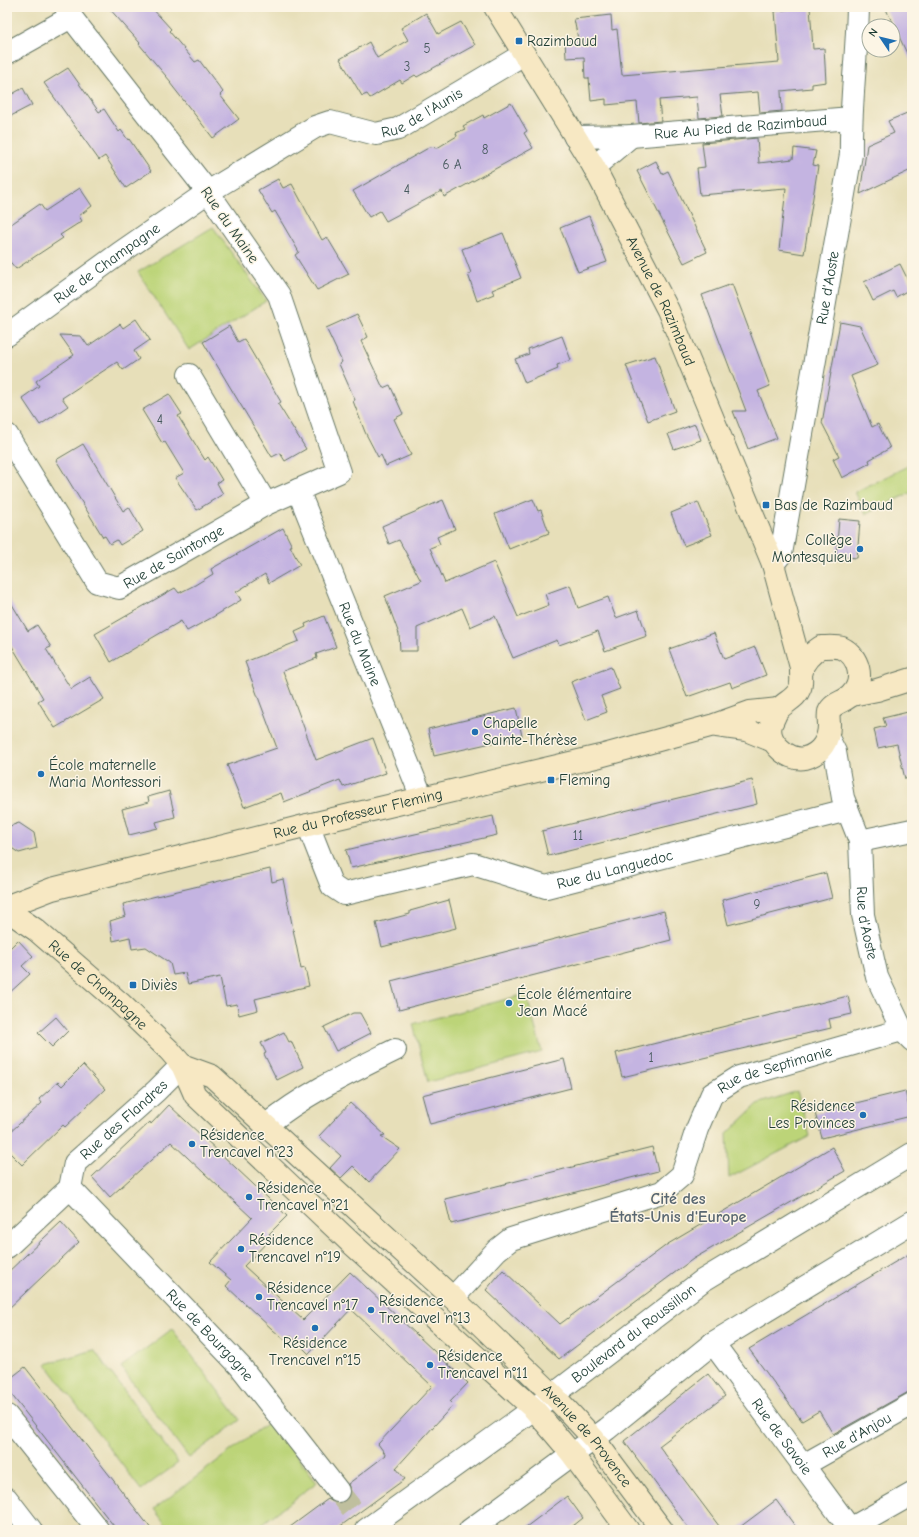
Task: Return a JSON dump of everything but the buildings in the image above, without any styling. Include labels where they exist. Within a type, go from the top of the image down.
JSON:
[{"type":"street","name":"Avenue de Razimbaud","points":[[495,7],[594,167],[668,310],[773,564],[802,671]]},
{"type":"street","name":"Rue d'Aoste","points":[[773,564],[781,554],[851,154],[851,118],[857,54],[858,7]]},
{"type":"street","points":[[7,53],[69,12]]},
{"type":"street","name":"Rue du Maine","points":[[69,12],[208,192],[279,295],[339,472]]},
{"type":"street","name":"Rue de l'Aunis","points":[[208,192],[315,127],[330,122],[376,134],[398,129],[524,54]]},
{"type":"street","name":"Rue Au Pied de Razimbaud","points":[[575,137],[631,136],[851,118]]},
{"type":"street","points":[[594,167],[631,136]]},
{"type":"street","name":"Rue de Champagne","points":[[7,335],[120,253],[208,192]]},
{"type":"street","points":[[189,375],[266,504]]},
{"type":"street","name":"Rue de Saintonge","points":[[7,435],[97,582],[119,588],[266,504],[339,472]]},
{"type":"street","name":"Rue du Maine","points":[[298,490],[422,798]]},
{"type":"street","points":[[787,614],[821,647]]},
{"type":"street","points":[[852,695],[858,684],[860,672],[854,657],[842,648],[821,647],[809,655],[802,671],[800,688],[791,701],[779,708],[771,724],[773,741],[783,753],[795,758],[805,758],[822,749],[828,738],[829,712],[836,704],[852,695],[877,690],[906,681]]},
{"type":"street","points":[[860,672],[906,681]]},
{"type":"street","name":"Rue du Professeur Fleming","points":[[7,911],[13,904],[52,889],[308,825],[600,756],[714,725],[750,712],[779,708]]},
{"type":"street","name":"Rue du Professeur Fleming","points":[[714,725],[746,730],[773,741]]},
{"type":"street","name":"Rue d'Aoste","points":[[828,738],[835,752],[845,804]]},
{"type":"street","name":"Rue d'Aoste","points":[[805,758],[821,765],[845,804],[860,841],[863,915],[877,977],[907,1035]]},
{"type":"street","name":"Rue du Languedoc","points":[[308,825],[332,886],[344,894],[473,864],[546,887],[845,804]]},
{"type":"street","points":[[860,841],[912,830]]},
{"type":"street","name":"Rue de Champagne","points":[[7,911],[36,930],[120,1002],[182,1065]]},
{"type":"street","name":"Rue de Septimanie","points":[[453,1298],[498,1250],[511,1239],[662,1192],[682,1175],[697,1129],[712,1094],[739,1077],[907,1035]]},
{"type":"street","points":[[265,1126],[286,1109],[318,1089],[395,1050]]},
{"type":"street","name":"Avenue de Provence","points":[[182,1065],[212,1076],[453,1298],[553,1395],[594,1439],[656,1522]]},
{"type":"street","name":"Avenue de Provence","points":[[182,1065],[195,1095],[351,1243],[533,1408],[572,1454],[627,1530]]},
{"type":"street","name":"Rue des Flandres","points":[[70,1188],[75,1163],[156,1091],[182,1065]]},
{"type":"street","name":"Boulevard du Roussillon","points":[[363,1524],[553,1395],[702,1281],[912,1154]]},
{"type":"street","points":[[7,1247],[70,1188]]},
{"type":"street","name":"Rue de Bourgogne","points":[[70,1188],[240,1366],[338,1491]]},
{"type":"street","points":[[470,1530],[594,1439],[734,1329],[912,1222]]},
{"type":"street","name":"Rue de Savoie","points":[[713,1344],[850,1530],[912,1494]]},
{"type":"street","name":"Rue d'Anjou","points":[[802,1466],[912,1404]]},
{"type":"street","points":[[7,1416],[98,1530]]},
{"type":"street","points":[[7,1499],[31,1530]]},
{"type":"street","points":[[627,1530],[656,1522]]},
{"type":"green space","points":[[213,227],[266,301],[189,350],[138,272]]},
{"type":"green space","points":[[912,464],[912,492],[866,514],[855,492]]},
{"type":"green space","points":[[526,994],[542,1052],[428,1082],[413,1024]]},
{"type":"green space","points":[[797,1091],[810,1136],[729,1178],[727,1134],[758,1104]]},
{"type":"green space","points":[[172,1329],[240,1420],[189,1458],[121,1367]]},
{"type":"green space","points":[[94,1350],[178,1463],[141,1490],[46,1364]]},
{"type":"green space","points":[[270,1421],[317,1482],[254,1530],[170,1530],[154,1509]]},
{"type":"tunnel","points":[[338,1491],[356,1514]]},
{"type":"place","name":"Razimbaud","points":[[519,41]]},
{"type":"place","name":"Bas de Razimbaud","points":[[766,505]]},
{"type":"place","name":"Collège Montesquieu","points":[[860,549]]},
{"type":"place","name":"Chapelle Sainte-Thérèse","points":[[475,732]]},
{"type":"place","name":"École maternelle Maria Montessori","points":[[41,774]]},
{"type":"place","name":"Fleming","points":[[551,780]]},
{"type":"place","name":"Diviès","points":[[133,985]]},
{"type":"place","name":"École élémentaire Jean Macé","points":[[509,1003]]},
{"type":"place","name":"Résidence Les Provinces","points":[[863,1115]]},
{"type":"place","name":"Résidence Trencavel n°23","points":[[192,1144]]},
{"type":"place","name":"Résidence Trencavel n°21","points":[[249,1197]]},
{"type":"place","name":"Résidence Trencavel n°19","points":[[241,1249]]},
{"type":"place","name":"Résidence Trencavel n°17","points":[[259,1297]]},
{"type":"place","name":"Résidence Trencavel n°13","points":[[371,1310]]},
{"type":"place","name":"Résidence Trencavel n°15","points":[[315,1328]]},
{"type":"place","name":"Résidence Trencavel n°11","points":[[430,1365]]},
{"type":"district","name":"Cité des États-Unis d'Europe","points":[[678,1208]]}]
